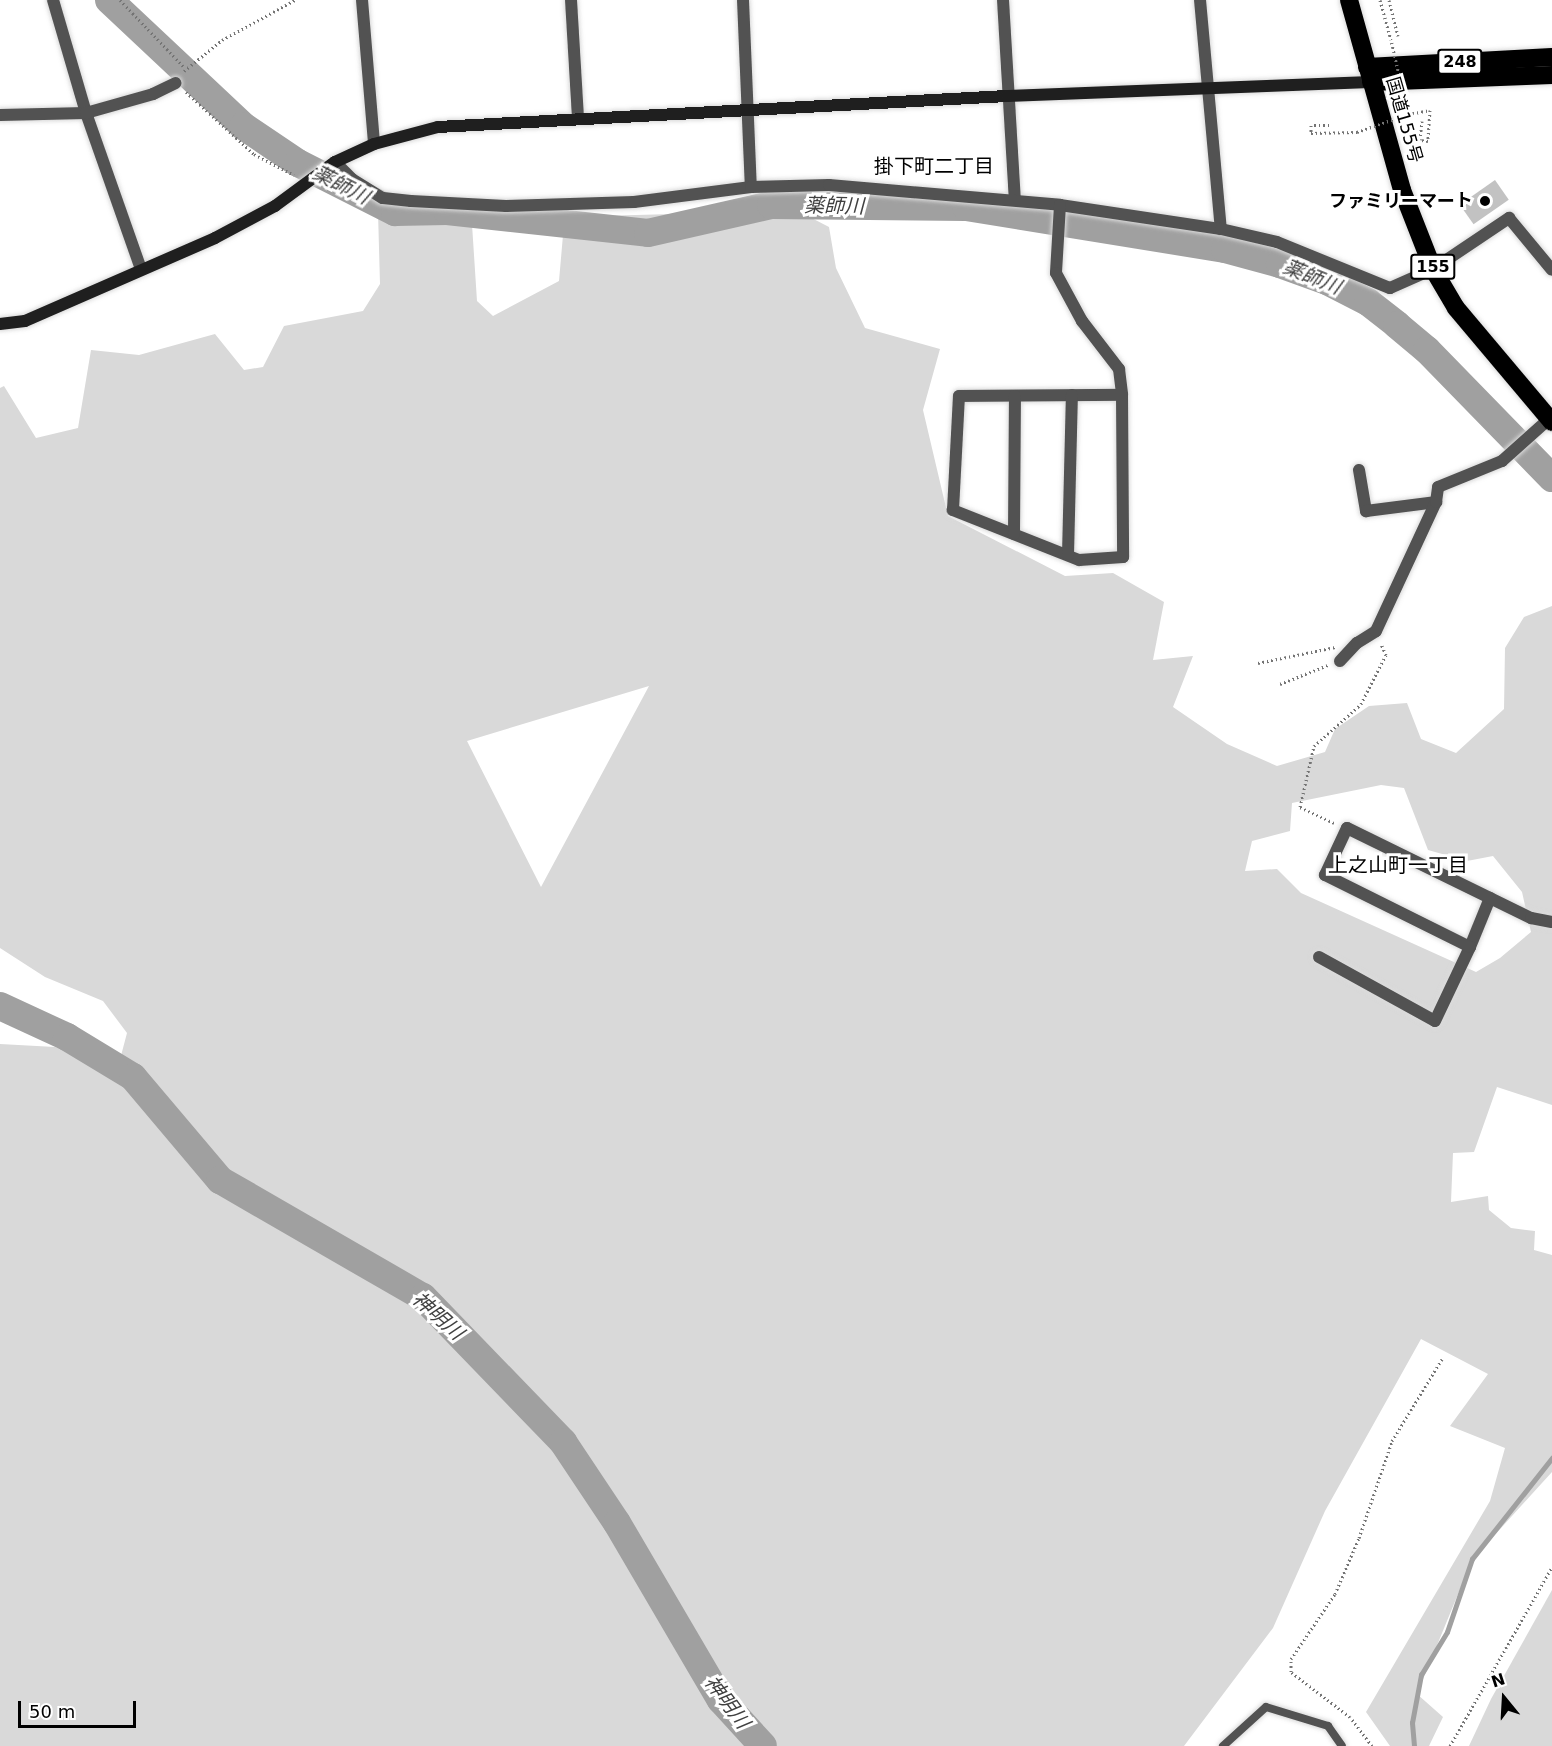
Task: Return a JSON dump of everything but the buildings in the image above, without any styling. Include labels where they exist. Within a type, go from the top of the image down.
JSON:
[{"type":"highway","name":"国道155号","points":[[1349,0],[1402,190],[1433,269],[1456,308],[1550,421]]},
{"type":"highway","name":"248","points":[[1369,75],[1552,57]]},
{"type":"highway","name":"248","points":[[1369,75],[1552,75]]},
{"type":"street","points":[[53,0],[56,22],[141,269]]},
{"type":"street","points":[[362,0],[374,144]]},
{"type":"street","points":[[571,0],[578,119]]},
{"type":"street","points":[[743,0],[751,187]]},
{"type":"street","points":[[1003,0],[1015,200]]},
{"type":"street","points":[[1200,0],[1221,229]]},
{"type":"street","points":[[0,324],[25,321],[246,223],[335,162],[374,144],[438,127],[1007,96],[1208,90],[1369,75]]},
{"type":"street","points":[[0,115],[86,113],[153,94],[176,83]]},
{"type":"street","points":[[335,162],[352,179],[382,198],[411,201],[506,206],[634,202],[751,187],[829,185],[1060,205],[1221,229],[1277,242],[1390,288],[1433,269],[1509,218],[1552,270]]},
{"type":"street","points":[[1060,205],[1056,273],[1082,321],[1119,369],[1122,395],[1124,557],[1079,560],[953,510],[959,396],[1122,395]]},
{"type":"street","points":[[1068,555],[1072,395]]},
{"type":"street","points":[[1014,534],[1015,396]]},
{"type":"street","points":[[1340,661],[1357,643],[1376,631],[1436,502],[1438,487],[1502,461],[1550,421]]},
{"type":"street","points":[[1359,470],[1366,511],[1436,502]]},
{"type":"street","points":[[1470,947],[1325,875],[1347,828],[1531,918],[1552,922]]},
{"type":"street","points":[[1319,957],[1435,1021],[1490,898]]},
{"type":"lane","points":[[1224,1746],[1266,1707],[1328,1726],[1342,1746]]},
{"type":"path","points":[[120,0],[186,68],[237,31],[295,0]]},
{"type":"path","points":[[1380,0],[1408,114]]},
{"type":"path","points":[[1389,0],[1398,36]]},
{"type":"path","points":[[176,83],[255,154],[290,171],[305,184]]},
{"type":"path","points":[[1329,125],[1311,125],[1311,134],[1357,132],[1408,114],[1430,110],[1428,141],[1420,140],[1422,121]]},
{"type":"path","points":[[1347,828],[1300,807],[1314,746],[1361,704],[1378,675],[1386,655],[1376,631]]},
{"type":"path","points":[[1258,663],[1357,643]]},
{"type":"path","points":[[1280,684],[1340,661]]},
{"type":"path","points":[[1372,1746],[1350,1717],[1291,1672],[1291,1659],[1335,1594],[1359,1538],[1392,1441],[1442,1359]]},
{"type":"path","points":[[1450,1746],[1552,1567]]},
{"type":"shaded area","points":[[471,209],[477,301],[493,316],[559,281],[563,235],[595,216],[798,211],[829,227],[836,268],[865,328],[940,349],[923,410],[948,516],[1065,576],[1113,573],[1164,602],[1153,660],[1193,656],[1173,707],[1227,744],[1277,766],[1325,752],[1335,729],[1369,706],[1407,703],[1421,739],[1456,753],[1504,709],[1505,648],[1524,617],[1552,606],[1552,1105],[1497,1087],[1474,1152],[1453,1153],[1451,1202],[1488,1196],[1489,1210],[1511,1228],[1535,1231],[1534,1250],[1552,1255],[1552,1472],[1472,1560],[1417,1694],[1443,1717],[1429,1746],[1390,1746],[1366,1712],[1490,1501],[1505,1448],[1450,1426],[1488,1374],[1421,1339],[1325,1511],[1273,1628],[1184,1746],[0,1746],[0,1044],[55,1047],[118,1067],[127,1033],[103,1001],[45,977],[0,948],[0,388],[4,386],[36,438],[78,428],[91,350],[139,355],[215,334],[244,370],[263,367],[284,326],[363,311],[380,284],[378,212]],"holes":[[[649,686],[541,887],[467,741]],[[1381,785],[1404,788],[1428,850],[1467,861],[1493,856],[1522,892],[1531,932],[1500,958],[1476,972],[1301,893],[1277,869],[1245,871],[1252,841],[1290,831],[1292,803]]]},
{"type":"shaded area","points":[[1552,1590],[1552,1746],[1469,1746],[1491,1699]]},
{"type":"waterway","name":"薬師川","points":[[109,0],[243,126],[298,163],[395,212],[447,211],[648,233],[771,205],[966,207],[1225,249],[1280,264],[1327,281],[1368,302],[1427,350],[1552,478]]},
{"type":"waterway","name":"神明川","points":[[0,1006],[67,1037],[133,1077],[220,1180],[423,1297],[563,1442],[617,1523],[721,1700],[763,1746]]},
{"type":"waterway","points":[[1414,1746],[1412,1723],[1421,1675],[1447,1632],[1472,1559],[1552,1458]]},
{"type":"place","name":"ファミリーマート","points":[[1485,201]]},
{"type":"district","name":"掛下町二丁目","points":[[934,166]]},
{"type":"district","name":"上之山町一丁目","points":[[1398,865]]}]
